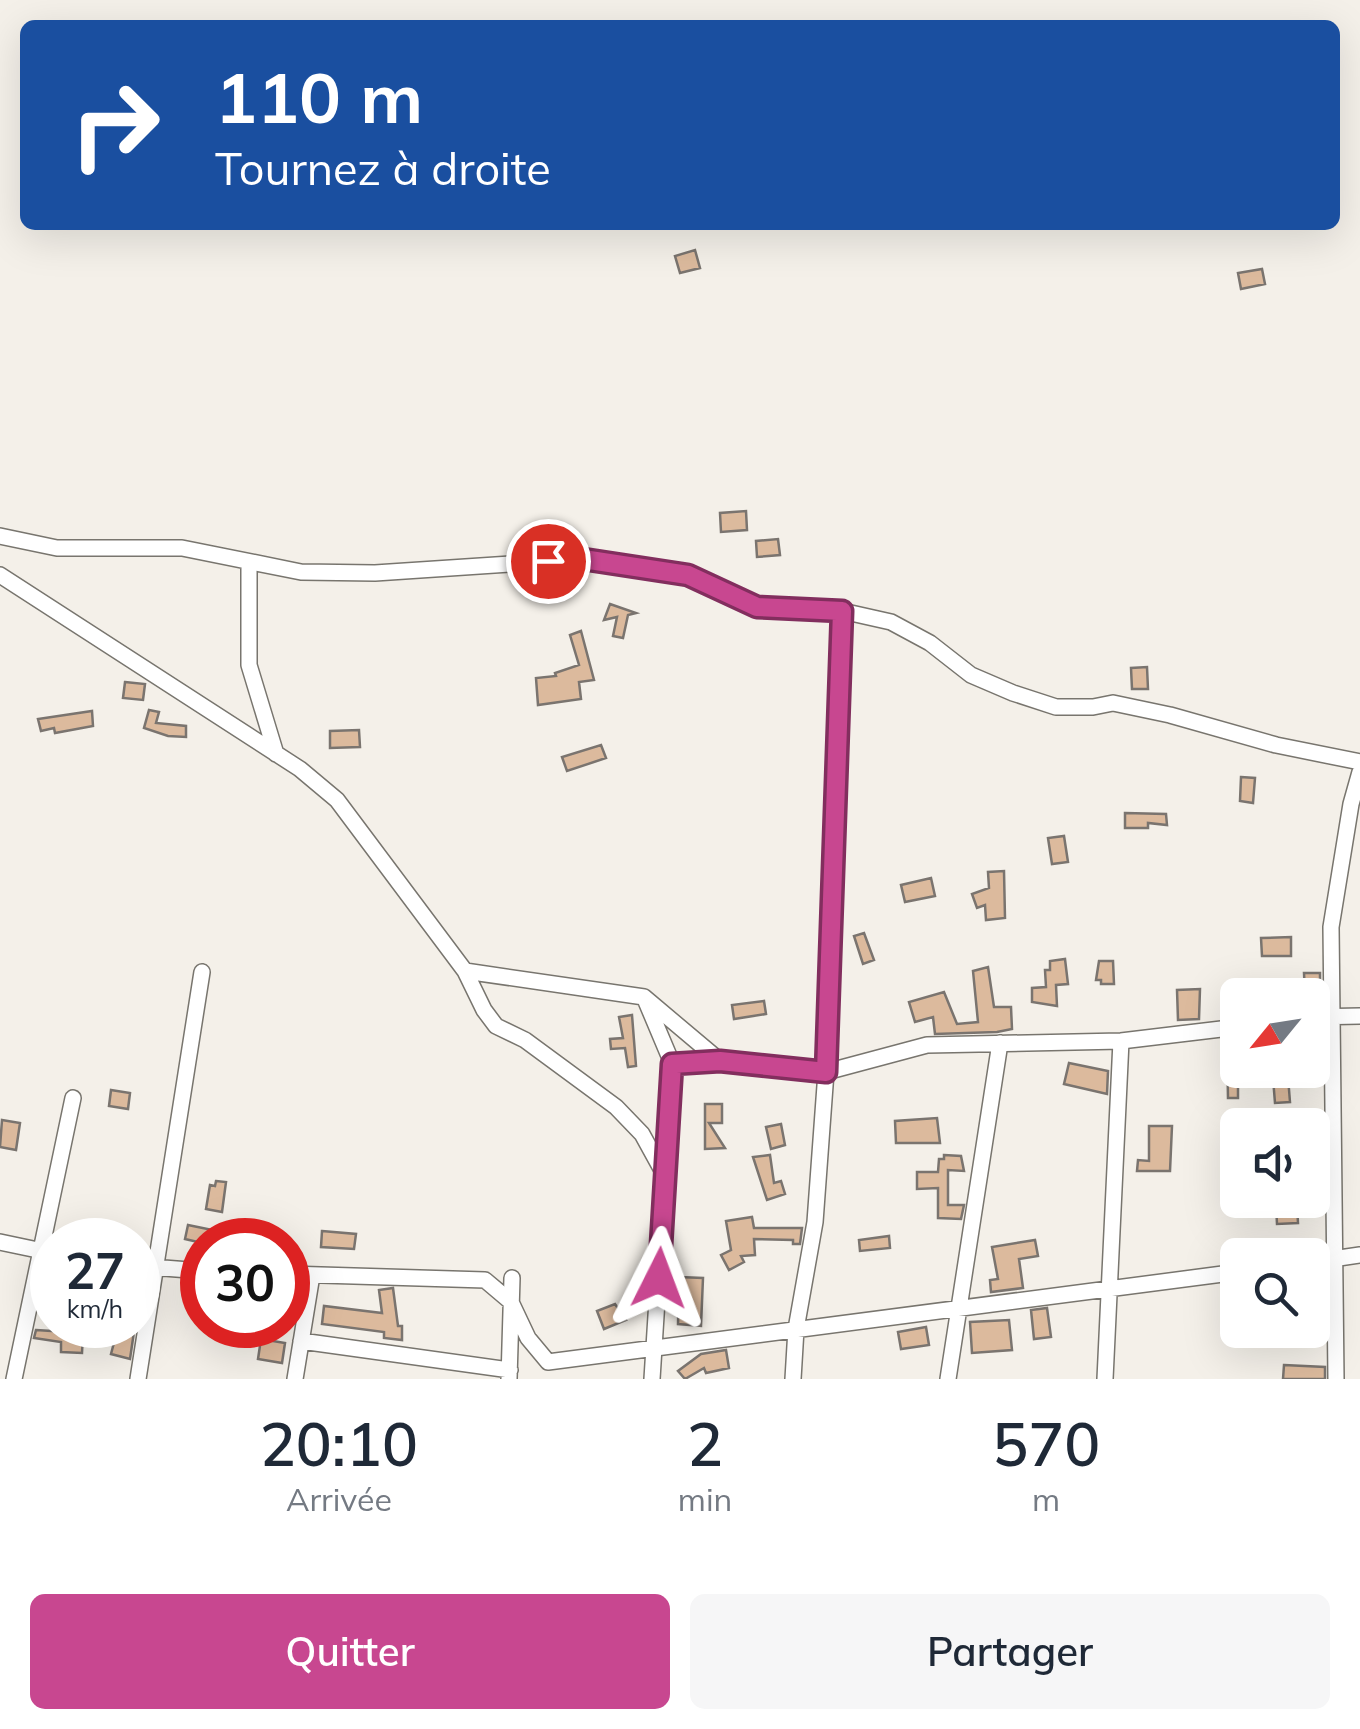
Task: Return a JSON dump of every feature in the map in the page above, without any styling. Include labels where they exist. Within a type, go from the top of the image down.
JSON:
[{"type":"street","points":[[0,536],[57,548],[182,548],[301,572],[375,573],[583,559],[688,575],[757,607],[842,611],[891,622],[930,644],[971,675],[1056,707],[1113,703],[1360,762]]},
{"type":"street","points":[[249,562],[248,664],[276,754]]},
{"type":"street","points":[[0,576],[276,754],[337,800],[466,971],[496,1026],[524,1040],[616,1107],[642,1134],[664,1174]]},
{"type":"street","points":[[793,1379],[796,1328],[815,1222],[826,1072],[842,611]]},
{"type":"street","points":[[1325,978],[1351,804],[1360,772]]},
{"type":"street","points":[[466,971],[644,998],[720,1061]]},
{"type":"street","points":[[160,1243],[202,972]]},
{"type":"street","points":[[644,998],[672,1064],[652,1379]]},
{"type":"street","points":[[1330,1016],[1360,1016]]},
{"type":"street","points":[[672,1064],[720,1061],[826,1072],[927,1045],[1121,1040],[1220,1028]]},
{"type":"street","points":[[1105,1379],[1121,1040]]},
{"type":"street","points":[[948,1379],[1000,1043]]},
{"type":"street","points":[[1325,1088],[1336,1258],[1336,1379]]},
{"type":"street","points":[[53,1218],[73,1098]]},
{"type":"street","points":[[0,1242],[30,1248]]},
{"type":"street","points":[[1330,1259],[1360,1255]]},
{"type":"street","points":[[310,1287],[312,1275],[485,1280],[512,1302],[528,1338],[548,1362],[1220,1275]]},
{"type":"street","points":[[310,1342],[509,1375],[512,1278]]},
{"type":"street","points":[[14,1379],[30,1317]]},
{"type":"street","points":[[138,1379],[143,1348]]},
{"type":"street","points":[[295,1379],[300,1348]]},
{"type":"building","points":[[695,250],[700,268],[680,273],[675,256]]},
{"type":"building","points":[[1262,269],[1265,284],[1241,289],[1238,273]]},
{"type":"building","points":[[746,511],[747,530],[721,532],[720,513]]},
{"type":"building","points":[[778,539],[780,555],[757,557],[756,541]]},
{"type":"building","points":[[610,604],[636,613],[628,615],[623,638],[613,636],[617,617],[604,620]]},
{"type":"building","points":[[581,631],[594,680],[579,682],[581,699],[538,705],[536,678],[556,676],[555,673],[579,665],[570,635]]},
{"type":"building","points":[[1147,667],[1148,689],[1132,689],[1131,668]]},
{"type":"building","points":[[125,682],[145,684],[143,700],[123,698]]},
{"type":"building","points":[[149,710],[159,712],[156,723],[186,726],[186,737],[144,728]]},
{"type":"building","points":[[92,711],[93,726],[55,733],[54,728],[41,731],[38,719]]},
{"type":"building","points":[[359,730],[360,747],[330,748],[330,731]]},
{"type":"building","points":[[601,745],[606,758],[567,771],[562,757]]},
{"type":"building","points":[[1241,777],[1255,778],[1253,803],[1240,801]]},
{"type":"building","points":[[1125,813],[1166,814],[1167,825],[1148,823],[1148,828],[1125,828]]},
{"type":"building","points":[[1064,836],[1068,862],[1052,864],[1048,838]]},
{"type":"building","points":[[1004,871],[1005,918],[986,920],[985,905],[977,908],[972,894],[989,888],[988,872]]},
{"type":"building","points":[[931,878],[935,896],[905,902],[901,885]]},
{"type":"building","points":[[864,933],[874,960],[863,964],[854,936]]},
{"type":"building","points":[[1291,937],[1291,956],[1262,956],[1261,938]]},
{"type":"building","points":[[1065,959],[1068,984],[1056,985],[1057,1006],[1032,1002],[1032,988],[1046,987],[1045,970],[1050,970],[1050,961]]},
{"type":"building","points":[[1099,961],[1113,961],[1114,984],[1096,980]]},
{"type":"building","points":[[988,967],[994,1007],[1011,1007],[1012,1029],[935,1034],[933,1017],[915,1022],[909,1002],[944,992],[957,1024],[978,1022],[973,971]]},
{"type":"building","points":[[1304,973],[1320,973],[1320,978],[1304,978]]},
{"type":"building","points":[[1200,989],[1199,1019],[1178,1020],[1177,990]]},
{"type":"building","points":[[764,1001],[766,1014],[734,1019],[732,1005]]},
{"type":"building","points":[[632,1015],[636,1066],[628,1067],[625,1048],[611,1049],[610,1039],[623,1038],[619,1017]]},
{"type":"building","points":[[1069,1063],[1108,1071],[1107,1094],[1064,1084]]},
{"type":"building","points":[[1228,1088],[1238,1088],[1238,1098],[1228,1098]]},
{"type":"building","points":[[1274,1088],[1289,1088],[1290,1102],[1275,1103]]},
{"type":"building","points":[[111,1090],[130,1093],[128,1109],[109,1106]]},
{"type":"building","points":[[705,1104],[722,1104],[722,1123],[709,1123],[725,1148],[705,1149]]},
{"type":"building","points":[[937,1118],[940,1143],[896,1143],[895,1121]]},
{"type":"building","points":[[2,1120],[20,1123],[16,1150],[0,1147]]},
{"type":"building","points":[[781,1124],[785,1145],[771,1149],[766,1127]]},
{"type":"building","points":[[1149,1126],[1172,1126],[1170,1171],[1137,1171],[1138,1160],[1149,1161]]},
{"type":"building","points":[[770,1155],[774,1183],[781,1181],[785,1194],[767,1200],[753,1157]]},
{"type":"building","points":[[944,1155],[961,1156],[964,1171],[948,1170],[948,1205],[964,1205],[961,1219],[938,1218],[938,1188],[917,1189],[917,1172],[938,1172],[939,1159],[944,1159]]},
{"type":"building","points":[[216,1181],[226,1182],[222,1212],[206,1209],[210,1185],[215,1186]]},
{"type":"building","points":[[752,1217],[754,1228],[802,1228],[800,1244],[793,1244],[793,1240],[754,1239],[755,1255],[741,1256],[744,1262],[729,1270],[721,1255],[731,1250],[726,1221]]},
{"type":"building","points":[[1277,1218],[1298,1218],[1298,1223],[1277,1224]]},
{"type":"building","points":[[322,1231],[356,1234],[354,1249],[321,1247]]},
{"type":"building","points":[[889,1236],[890,1248],[860,1251],[859,1240]]},
{"type":"building","points":[[1035,1240],[1038,1256],[1019,1259],[1023,1288],[991,1292],[990,1280],[998,1279],[992,1247]]},
{"type":"building","points":[[679,1277],[703,1278],[701,1326],[678,1324]]},
{"type":"building","points":[[393,1288],[402,1340],[384,1338],[384,1332],[322,1324],[324,1306],[382,1313],[379,1290]]},
{"type":"building","points":[[615,1304],[626,1320],[604,1329],[597,1311]]},
{"type":"building","points":[[1047,1308],[1051,1337],[1034,1339],[1031,1310]]},
{"type":"building","points":[[1009,1320],[1012,1350],[972,1353],[970,1322]]},
{"type":"building","points":[[926,1327],[929,1345],[901,1349],[898,1332]]},
{"type":"building","points":[[61,1348],[82,1348],[82,1353],[61,1352]]},
{"type":"building","points":[[113,1348],[132,1348],[130,1359],[111,1354]]},
{"type":"building","points":[[260,1348],[284,1348],[282,1363],[258,1359]]},
{"type":"building","points":[[726,1350],[729,1368],[706,1373],[704,1368],[685,1379],[678,1371],[701,1354]]},
{"type":"building","points":[[1284,1365],[1325,1367],[1325,1379],[1283,1379]]},
{"type":"route","points":[[548,561],[583,559],[688,575],[757,607],[842,611],[826,1072],[720,1061],[672,1064],[659,1278]]}]
